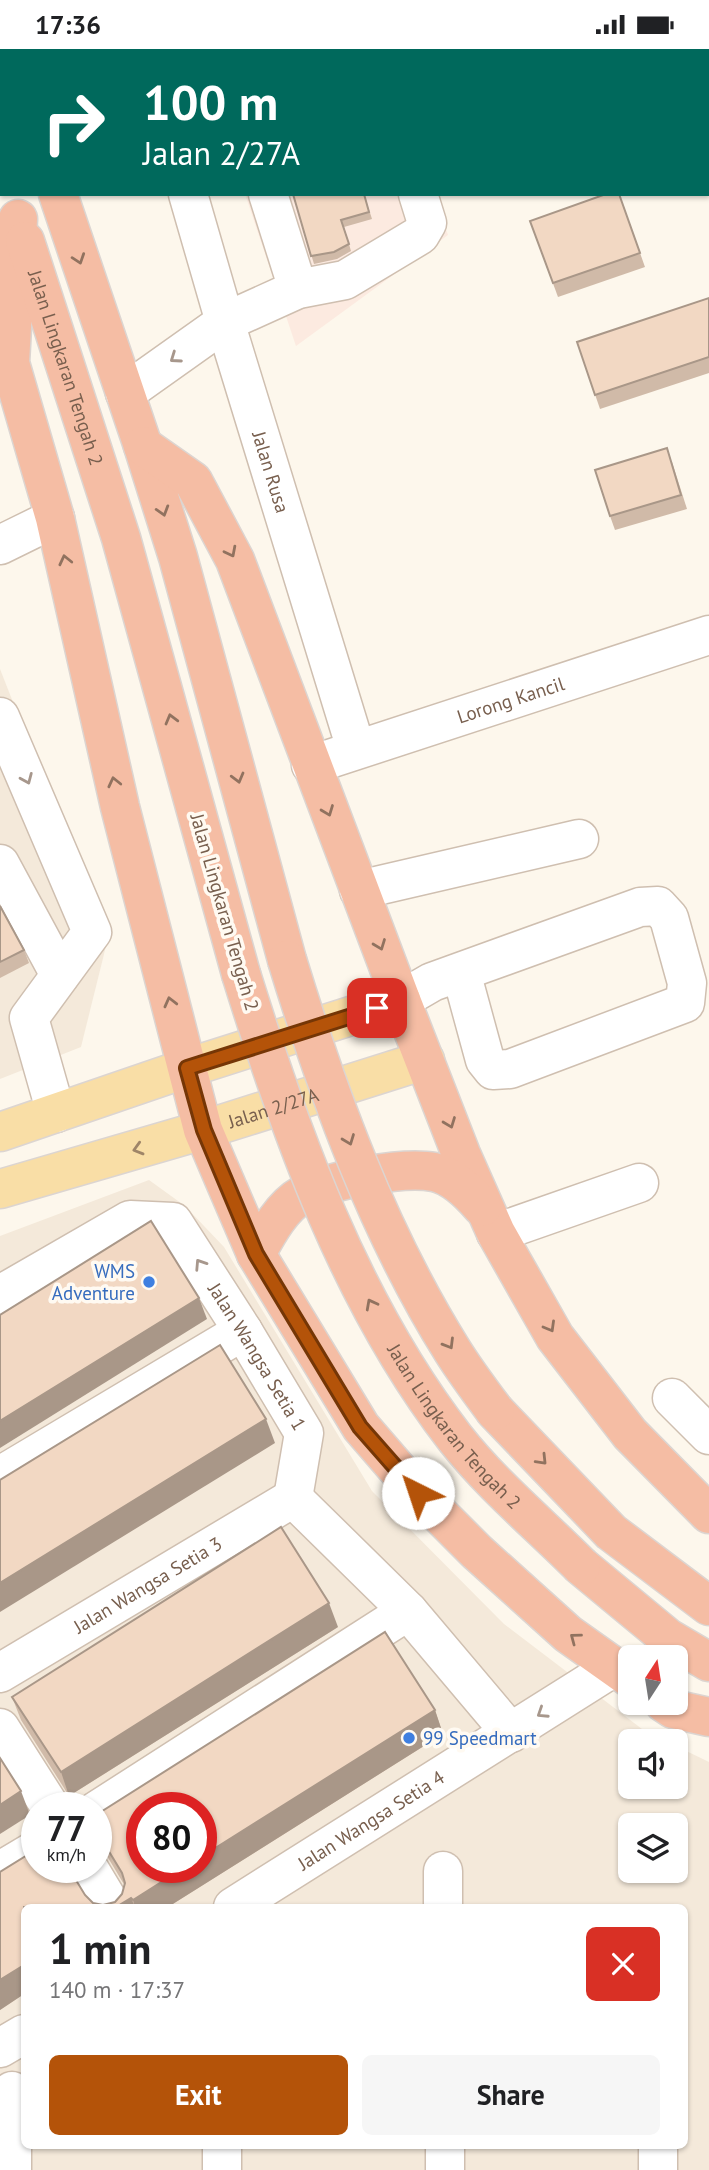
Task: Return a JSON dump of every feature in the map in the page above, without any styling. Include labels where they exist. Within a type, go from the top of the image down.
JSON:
[{"type":"highway","name":"Jalan Lingkaran Tengah 2","points":[[59,196],[178,558],[287,960],[325,1077],[381,1215],[415,1285],[453,1352],[495,1411],[611,1532],[709,1606]]},
{"type":"highway","name":"Jalan Lingkaran Tengah 2","points":[[14,207],[121,538],[241,974],[280,1092],[337,1235],[372,1307],[412,1377],[455,1438],[485,1472],[581,1566],[668,1639],[709,1662]]},
{"type":"highway","points":[[14,207],[10,363],[55,518],[120,807],[204,1130],[256,1254],[360,1427],[418,1493],[477,1552],[568,1634],[618,1670]]},
{"type":"highway","points":[[143,446],[193,481],[229,549],[461,1154],[492,1223],[555,1337],[630,1434],[707,1509]]},
{"type":"highway","points":[[256,1254],[271,1227],[301,1195],[343,1181],[404,1170],[436,1173],[460,1186],[492,1223]]},
{"type":"highway","points":[[688,1712],[709,1717]]},
{"type":"main road","points":[[0,1132],[187,1068],[401,1000]]},
{"type":"main road","name":"Jalan 2/27A","points":[[0,1189],[204,1130],[425,1060]]},
{"type":"street","name":"Jalan Rusa","points":[[190,196],[225,322],[356,749]]},
{"type":"street","points":[[269,196],[298,289]]},
{"type":"street","points":[[125,393],[225,322],[298,289],[345,279],[420,235],[427,223],[419,196]]},
{"type":"street","points":[[0,545],[55,518]]},
{"type":"street","name":"Lorong Kancil","points":[[311,765],[709,635]]},
{"type":"street","points":[[0,716],[92,932],[60,975],[15,1025],[56,1113]]},
{"type":"street","points":[[359,890],[579,839]]},
{"type":"street","points":[[0,864],[60,975]]},
{"type":"street","points":[[401,1000],[432,982],[640,907],[658,906],[669,918],[687,983],[685,1003],[510,1069],[494,1070],[485,1061],[461,972]]},
{"type":"street","points":[[492,1223],[639,1183]]},
{"type":"street","name":"Jalan Wangsa Setia 1","points":[[0,1295],[130,1220],[173,1222],[304,1433],[293,1498]]},
{"type":"street","points":[[0,1476],[243,1331]]},
{"type":"street","points":[[672,1398],[709,1435]]},
{"type":"street","points":[[293,1498],[408,1611],[511,1734]]},
{"type":"street","name":"Jalan Wangsa Setia 3","points":[[0,1673],[293,1498]]},
{"type":"street","points":[[112,1801],[408,1611]]},
{"type":"street","name":"Jalan Wangsa Setia 4","points":[[238,1904],[511,1734],[618,1675]]},
{"type":"street","points":[[0,1728],[41,1792]]},
{"type":"street","points":[[0,1871],[21,1859]]},
{"type":"street","points":[[98,1883],[110,1904]]},
{"type":"street","points":[[0,2048],[21,2036]]},
{"type":"street","points":[[12,2091],[12,2170]]},
{"type":"street","points":[[222,2149],[222,2170]]},
{"type":"street","points":[[445,2149],[445,2170]]},
{"type":"street","points":[[658,2149],[659,2170]]},
{"type":"shaded area","points":[[246,196],[435,196],[448,235],[296,346]]},
{"type":"shaded area","points":[[0,669],[107,942],[81,1047],[0,1079]]},
{"type":"shaded area","points":[[149,1180],[185,1206],[224,1247],[372,1491],[504,1624],[618,1711],[618,1715],[624,1715],[642,1729],[618,1729],[618,1799],[688,1799],[688,1752],[709,1762],[709,2170],[0,2170],[0,1236]]},
{"type":"building","points":[[294,196],[365,196],[369,212],[341,220],[349,244],[334,252],[311,256]]},
{"type":"building","points":[[600,196],[620,196],[640,253],[553,283],[530,221]]},
{"type":"building","points":[[709,298],[709,357],[595,395],[577,342]]},
{"type":"building","points":[[667,448],[681,495],[610,516],[595,470]]},
{"type":"building","points":[[0,906],[24,950],[0,962]]},
{"type":"building","points":[[151,1221],[199,1298],[0,1421],[0,1315]]},
{"type":"building","points":[[220,1345],[266,1419],[0,1583],[0,1480]]},
{"type":"building","points":[[281,1527],[329,1603],[61,1772],[12,1697]]},
{"type":"building","points":[[385,1632],[435,1710],[217,1847],[217,1792],[132,1792]]},
{"type":"building","points":[[0,1758],[21,1791],[0,1805]]},
{"type":"building","points":[[126,1796],[126,1883],[160,1883],[133,1900],[131,1898],[121,1904],[107,1904],[115,1902],[122,1894],[125,1883],[112,1856],[112,1805]]},
{"type":"building","points":[[21,1859],[21,1883],[78,1883],[85,1895],[98,1904],[21,1904],[21,1967],[0,1980],[0,1872]]},
{"type":"place","name":"WMS Adventure","points":[[149,1282]]},
{"type":"place","name":"99 Speedmart","points":[[409,1738]]},
{"type":"route","points":[[377,1008],[187,1068],[204,1130],[256,1254],[360,1427],[418,1493]]}]
